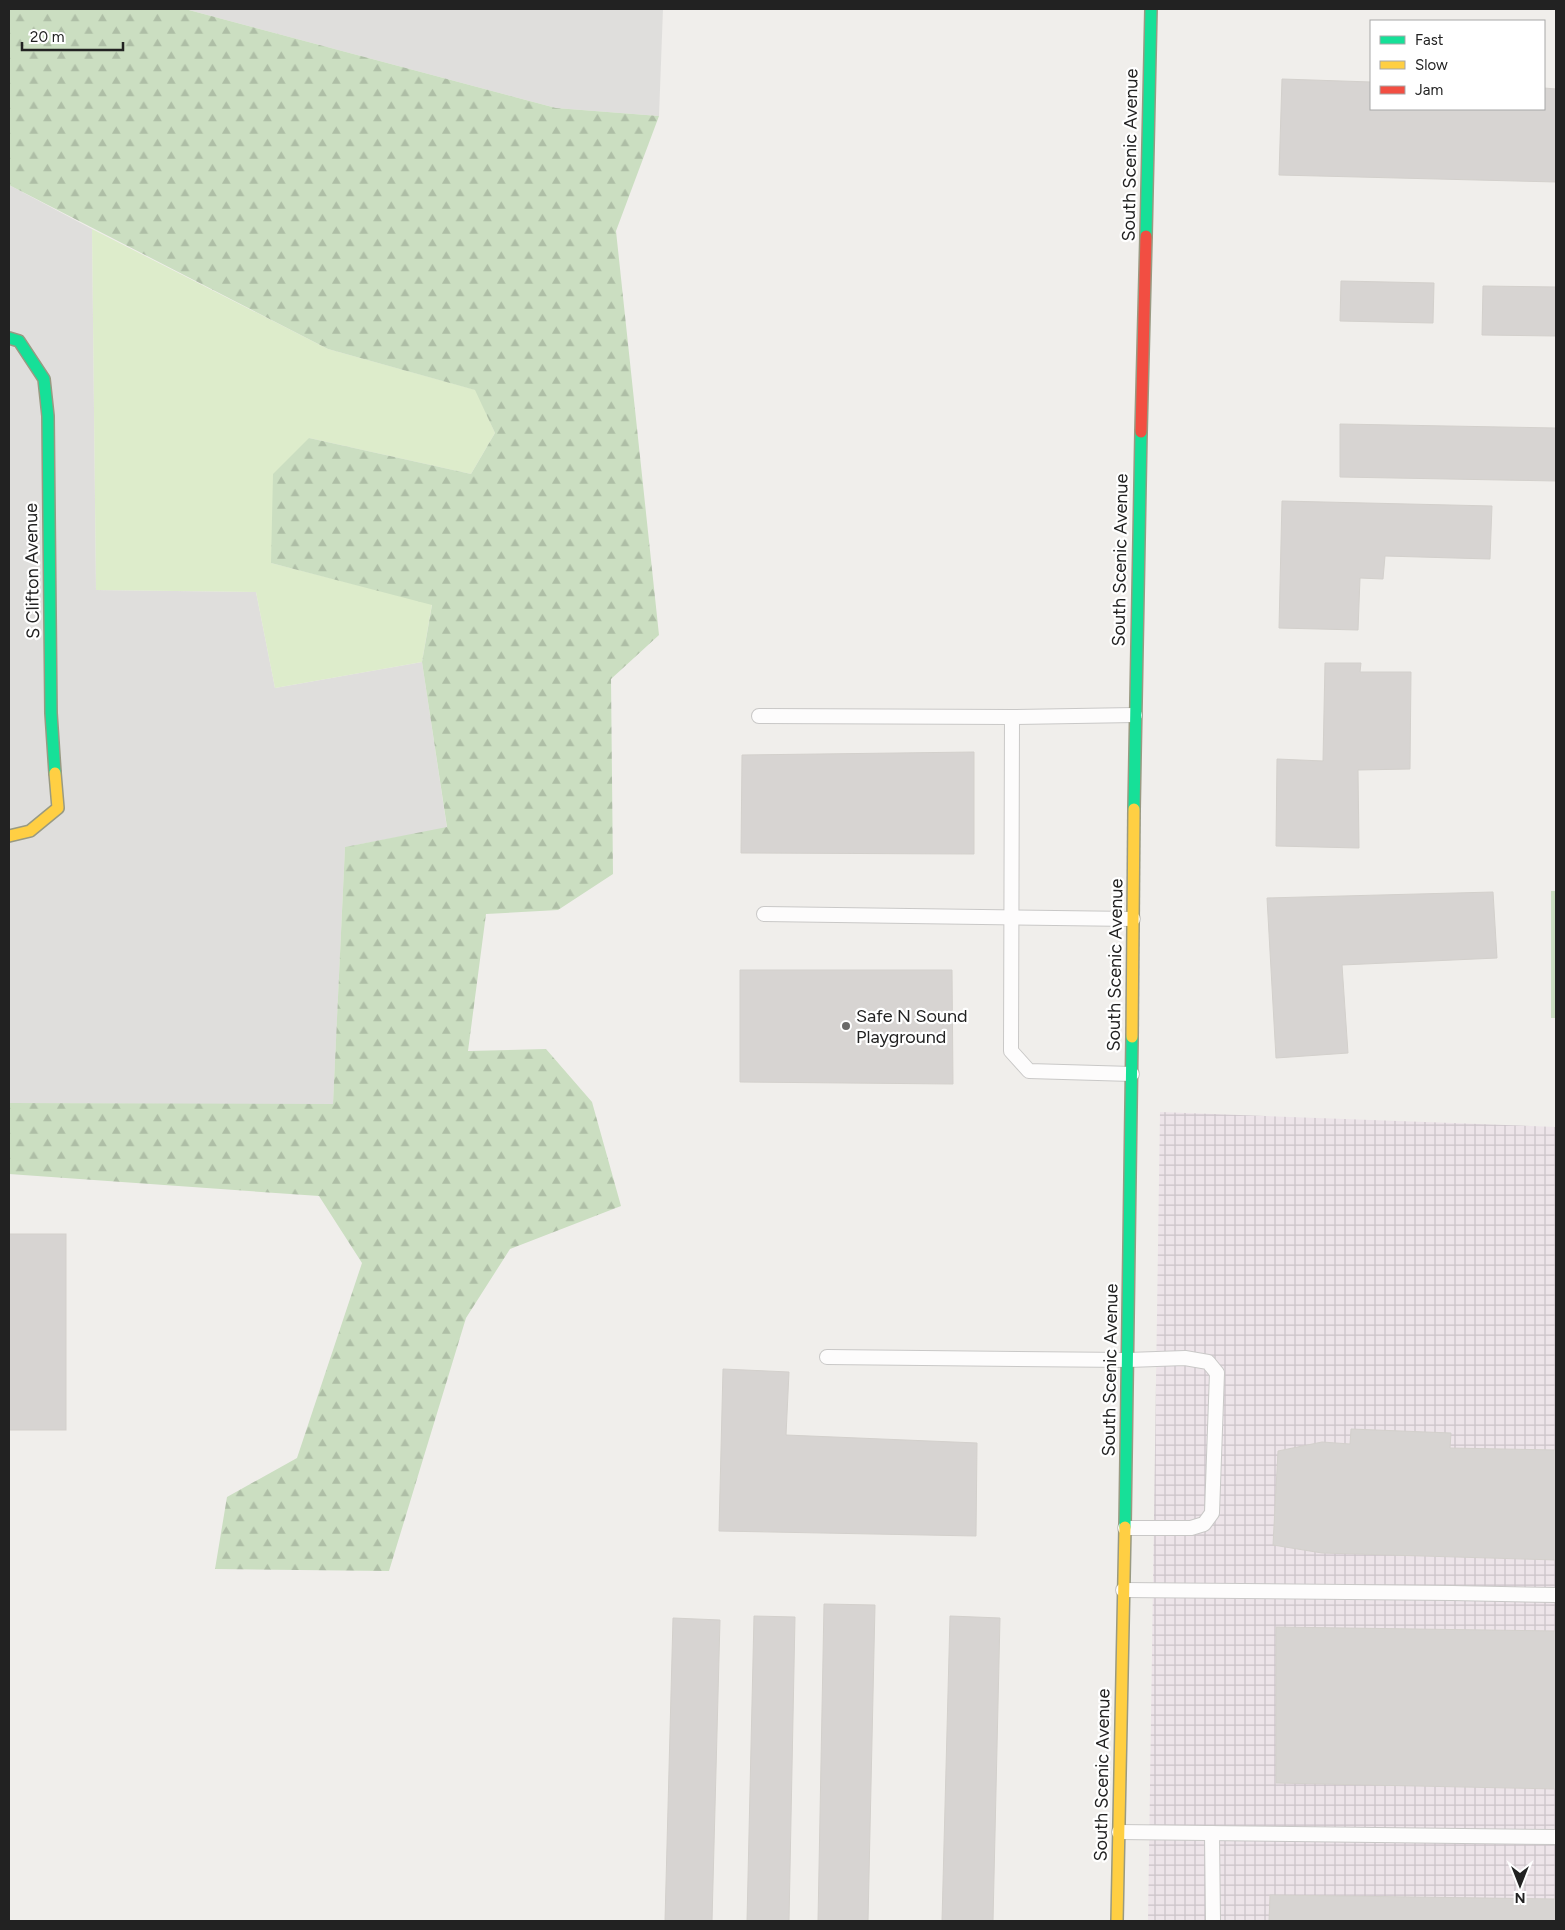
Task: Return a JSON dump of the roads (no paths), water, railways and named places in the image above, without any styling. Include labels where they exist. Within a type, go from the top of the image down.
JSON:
[{"type":"main road","name":"South Scenic Avenue","points":[[1117,1921],[1128,1360],[1135,715],[1151,9]]},
{"type":"main road","name":"S Clifton Avenue","points":[[9,836],[30,830],[58,808],[51,714],[48,416],[44,379],[14,340]]},
{"type":"lane","points":[[759,716],[1012,717],[1135,715]]},
{"type":"lane","points":[[1012,717],[1011,1050],[1029,1071],[1132,1074]]},
{"type":"lane","points":[[764,914],[1133,919]]},
{"type":"lane","points":[[827,1357],[1128,1360],[1185,1358],[1208,1362],[1217,1373],[1212,1513],[1204,1524],[1191,1528],[1125,1528]]},
{"type":"lane","points":[[1123,1590],[1452,1592],[1556,1595]]},
{"type":"lane","points":[[1119,1832],[1556,1837]]},
{"type":"lane","points":[[1212,1833],[1213,1921]]},
{"type":"place","name":"Safe N Sound Playground","points":[[846,1026]]}]
